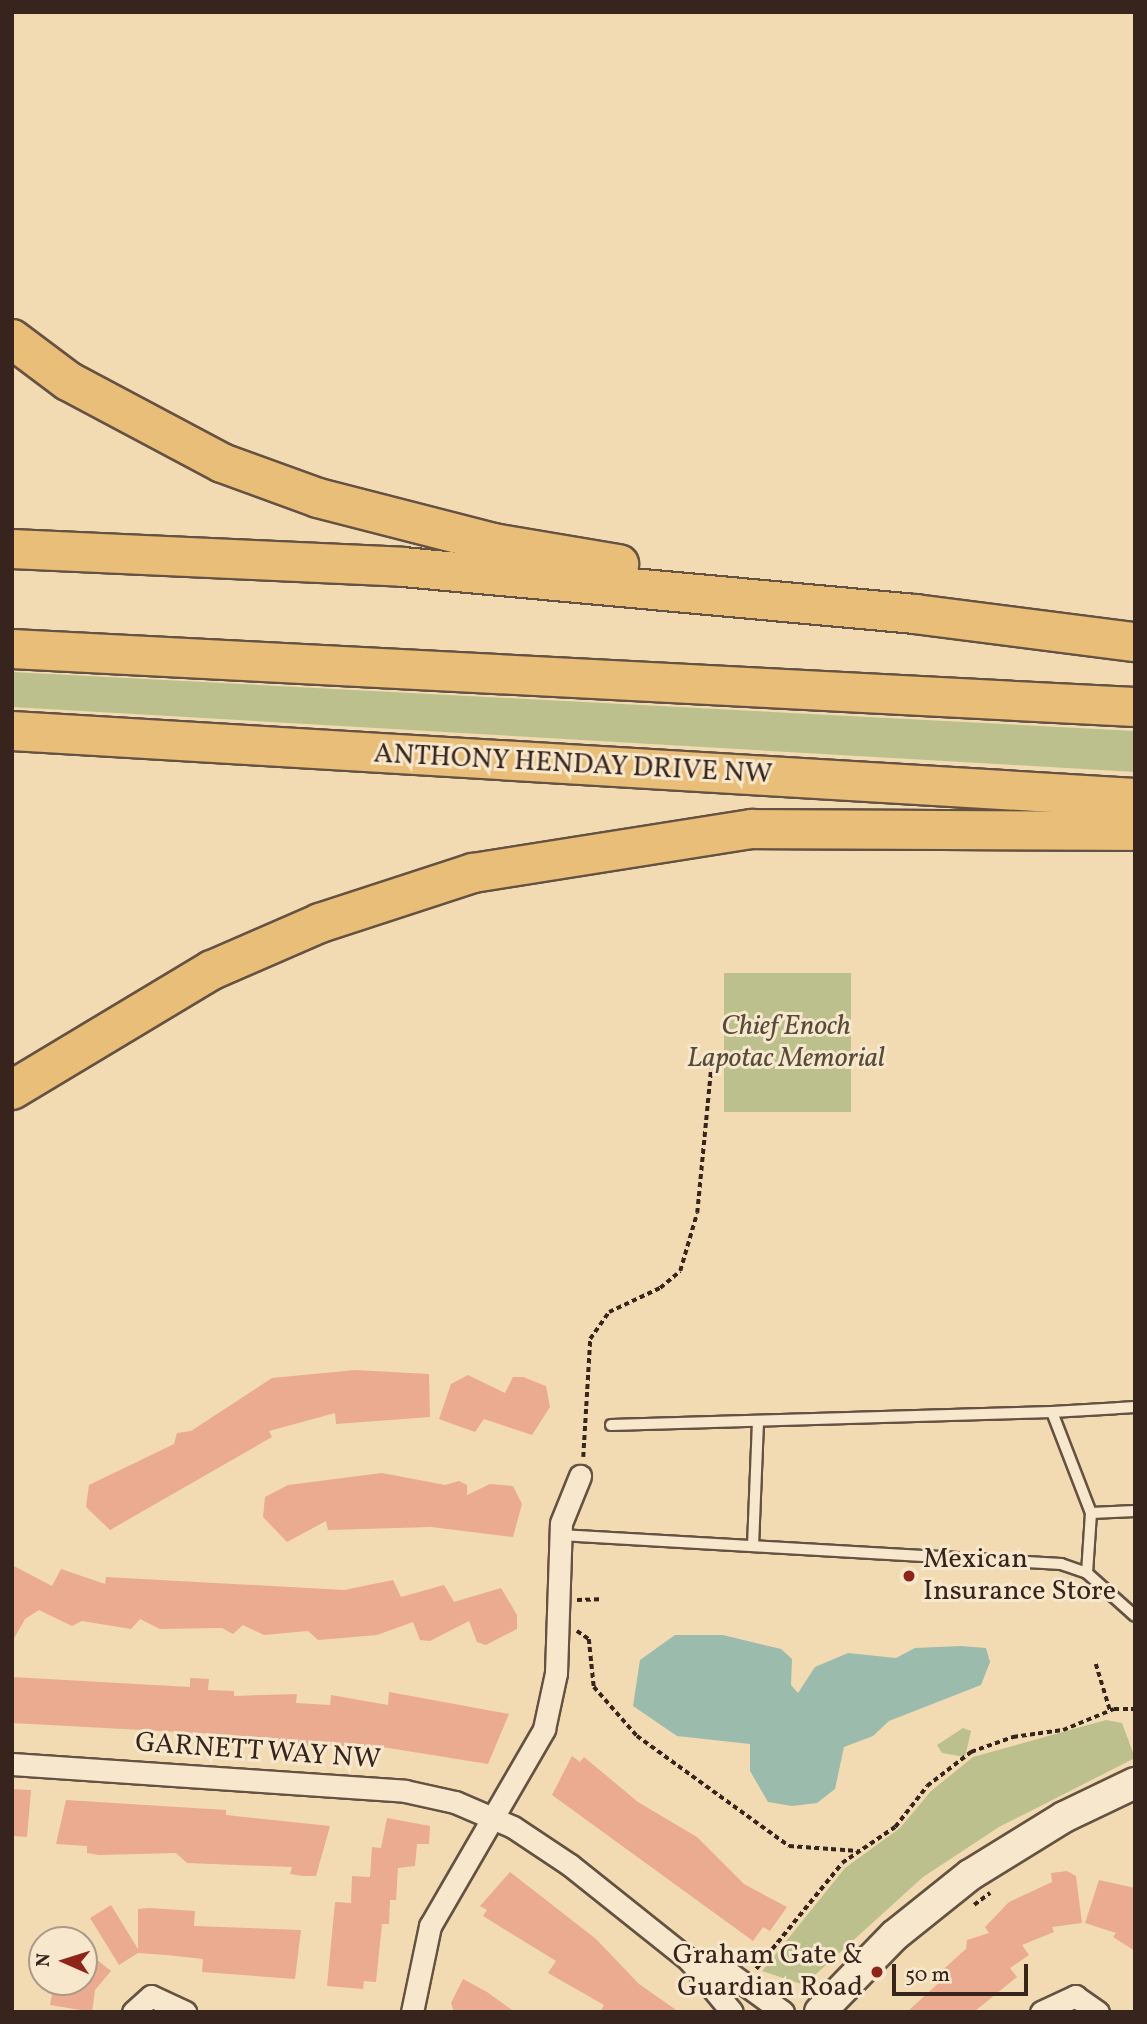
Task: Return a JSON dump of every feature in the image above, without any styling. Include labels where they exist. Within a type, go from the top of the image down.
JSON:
[{"type":"highway","points":[[12,339],[68,382],[175,443],[318,498],[493,542],[915,614]]},
{"type":"highway","points":[[12,549],[403,567],[915,614],[1135,642]]},
{"type":"highway","points":[[12,649],[1135,707]]},
{"type":"highway","name":"ANTHONY HENDAY DRIVE NW","points":[[12,731],[1135,798]]},
{"type":"highway","points":[[12,1090],[212,970],[320,923],[473,873],[752,829],[1135,831]]},
{"type":"main road","points":[[820,2012],[895,1935],[970,1875],[1064,1817],[1135,1783]]},
{"type":"street","points":[[412,2012],[430,1926],[544,1729],[558,1629],[560,1535],[580,1476]]},
{"type":"street","name":"GARNETT WAY NW","points":[[12,1764],[405,1791],[494,1818],[570,1865],[689,1960],[732,2012]]},
{"type":"street","name":"GARNETT WAY NW","points":[[689,1960],[728,1972],[783,2012]]},
{"type":"street","points":[[133,2012],[151,1996],[186,2012]]},
{"type":"street","points":[[1041,2012],[1075,1996],[1098,2012]]},
{"type":"lane","points":[[611,1426],[758,1423],[1135,1407]]},
{"type":"lane","points":[[1052,1412],[1091,1513],[1087,1573]]},
{"type":"lane","points":[[754,1546],[758,1423]]},
{"type":"lane","points":[[1091,1513],[1135,1511]]},
{"type":"lane","points":[[560,1535],[1061,1564],[1087,1573],[1135,1616]]},
{"type":"path","points":[[580,1476],[585,1364],[590,1339],[609,1312],[660,1288],[680,1271],[697,1213],[711,1068]]},
{"type":"path","points":[[558,1629],[585,1634],[590,1676],[606,1703],[706,1788],[801,1851],[858,1851]]},
{"type":"path","points":[[1096,1664],[1110,1710]]},
{"type":"path","points":[[754,1971],[769,1946],[858,1851],[895,1827],[927,1786],[971,1752],[1013,1737],[1063,1730],[1110,1710],[1135,1709]]},
{"type":"path","points":[[968,1909],[999,1886]]},
{"type":"green space","points":[[12,672],[1135,731],[1135,772],[12,707]]},
{"type":"green space","name":"Chief Enoch Lapotac Memorial","points":[[724,973],[851,973],[851,1112],[724,1112]]},
{"type":"green space","points":[[1106,1720],[1122,1723],[1135,1758],[999,1827],[923,1877],[804,1985],[762,1971],[845,1868],[900,1828],[931,1791],[973,1757]]},
{"type":"green space","points":[[963,1728],[971,1731],[965,1757],[942,1753],[937,1745]]},
{"type":"shaded area","points":[[675,1635],[723,1635],[781,1649],[792,1659],[791,1685],[798,1693],[815,1667],[848,1653],[896,1658],[915,1648],[960,1646],[986,1648],[990,1662],[981,1685],[889,1721],[873,1736],[844,1747],[835,1789],[817,1803],[792,1806],[768,1802],[750,1771],[750,1744],[677,1736],[633,1706],[640,1660]]},
{"type":"building","points":[[355,1370],[429,1374],[430,1417],[336,1424],[335,1413],[269,1431],[272,1437],[110,1530],[86,1507],[89,1485],[174,1444],[177,1433],[191,1431],[272,1378]]},
{"type":"building","points":[[468,1375],[505,1393],[513,1377],[523,1377],[546,1386],[550,1407],[532,1435],[484,1419],[475,1432],[439,1419],[451,1384]]},
{"type":"building","points":[[382,1473],[445,1485],[459,1481],[467,1485],[467,1495],[490,1484],[513,1486],[522,1504],[513,1537],[431,1527],[328,1530],[326,1521],[287,1542],[263,1517],[265,1497],[288,1485]]},
{"type":"building","points":[[12,1565],[52,1586],[61,1569],[105,1584],[106,1577],[344,1590],[393,1580],[401,1597],[444,1585],[454,1602],[501,1588],[517,1615],[517,1629],[486,1645],[477,1642],[469,1621],[430,1641],[420,1640],[413,1622],[377,1635],[318,1640],[308,1631],[264,1635],[243,1625],[233,1634],[222,1628],[160,1629],[140,1619],[131,1629],[82,1621],[72,1626],[39,1610],[25,1619],[12,1642]]},
{"type":"building","points":[[12,1677],[190,1687],[190,1678],[209,1679],[208,1690],[234,1691],[234,1696],[297,1694],[296,1703],[330,1705],[331,1695],[388,1705],[389,1692],[509,1714],[488,1764],[376,1746],[276,1746],[216,1734],[12,1723]]},
{"type":"building","points":[[572,1756],[580,1762],[584,1757],[638,1802],[697,1837],[744,1884],[787,1907],[770,1931],[763,1927],[753,1941],[552,1795]]},
{"type":"building","points":[[12,1789],[31,1790],[27,1837],[12,1836]]},
{"type":"building","points":[[66,1800],[226,1810],[226,1815],[330,1826],[316,1876],[303,1876],[290,1874],[292,1867],[187,1863],[176,1853],[99,1855],[87,1853],[87,1846],[56,1844]]},
{"type":"building","points":[[387,1818],[430,1826],[429,1844],[417,1844],[415,1866],[398,1868],[396,1900],[390,1900],[389,1924],[382,1924],[376,1982],[364,1981],[363,1989],[327,1986],[335,1902],[351,1903],[352,1876],[370,1877],[372,1847],[381,1848]]},
{"type":"building","points":[[1067,1871],[1076,1876],[1082,1923],[1052,1927],[1054,1932],[1022,1945],[1029,1955],[1010,1968],[1017,1977],[975,2011],[907,2012],[944,1978],[939,1973],[966,1949],[967,1940],[989,1933],[985,1927],[1009,1902],[1052,1882],[1051,1873]]},
{"type":"building","points":[[510,1872],[596,1939],[639,1984],[679,2012],[600,2012],[604,2005],[548,1973],[556,1961],[483,1916],[487,1910],[480,1906]]},
{"type":"building","points":[[1099,1880],[1135,1888],[1135,1951],[1113,1937],[1116,1933],[1085,1923]]},
{"type":"building","points":[[111,1905],[138,1949],[138,1909],[195,1911],[194,1926],[301,1930],[295,1979],[202,1972],[203,1959],[166,1955],[138,1953],[119,1965],[98,1931],[98,1926],[95,1926],[90,1918]]},
{"type":"building","points":[[98,1960],[111,1971],[98,1986]]},
{"type":"building","points":[[463,1979],[515,2012],[454,2012],[451,2003]]},
{"type":"building","points":[[52,1996],[94,1996],[92,2012],[50,2005]]},
{"type":"place","name":"Mexican Insurance Store","points":[[909,1576]]},
{"type":"place","name":"Graham Gate & Guardian Road","points":[[877,1972]]}]
